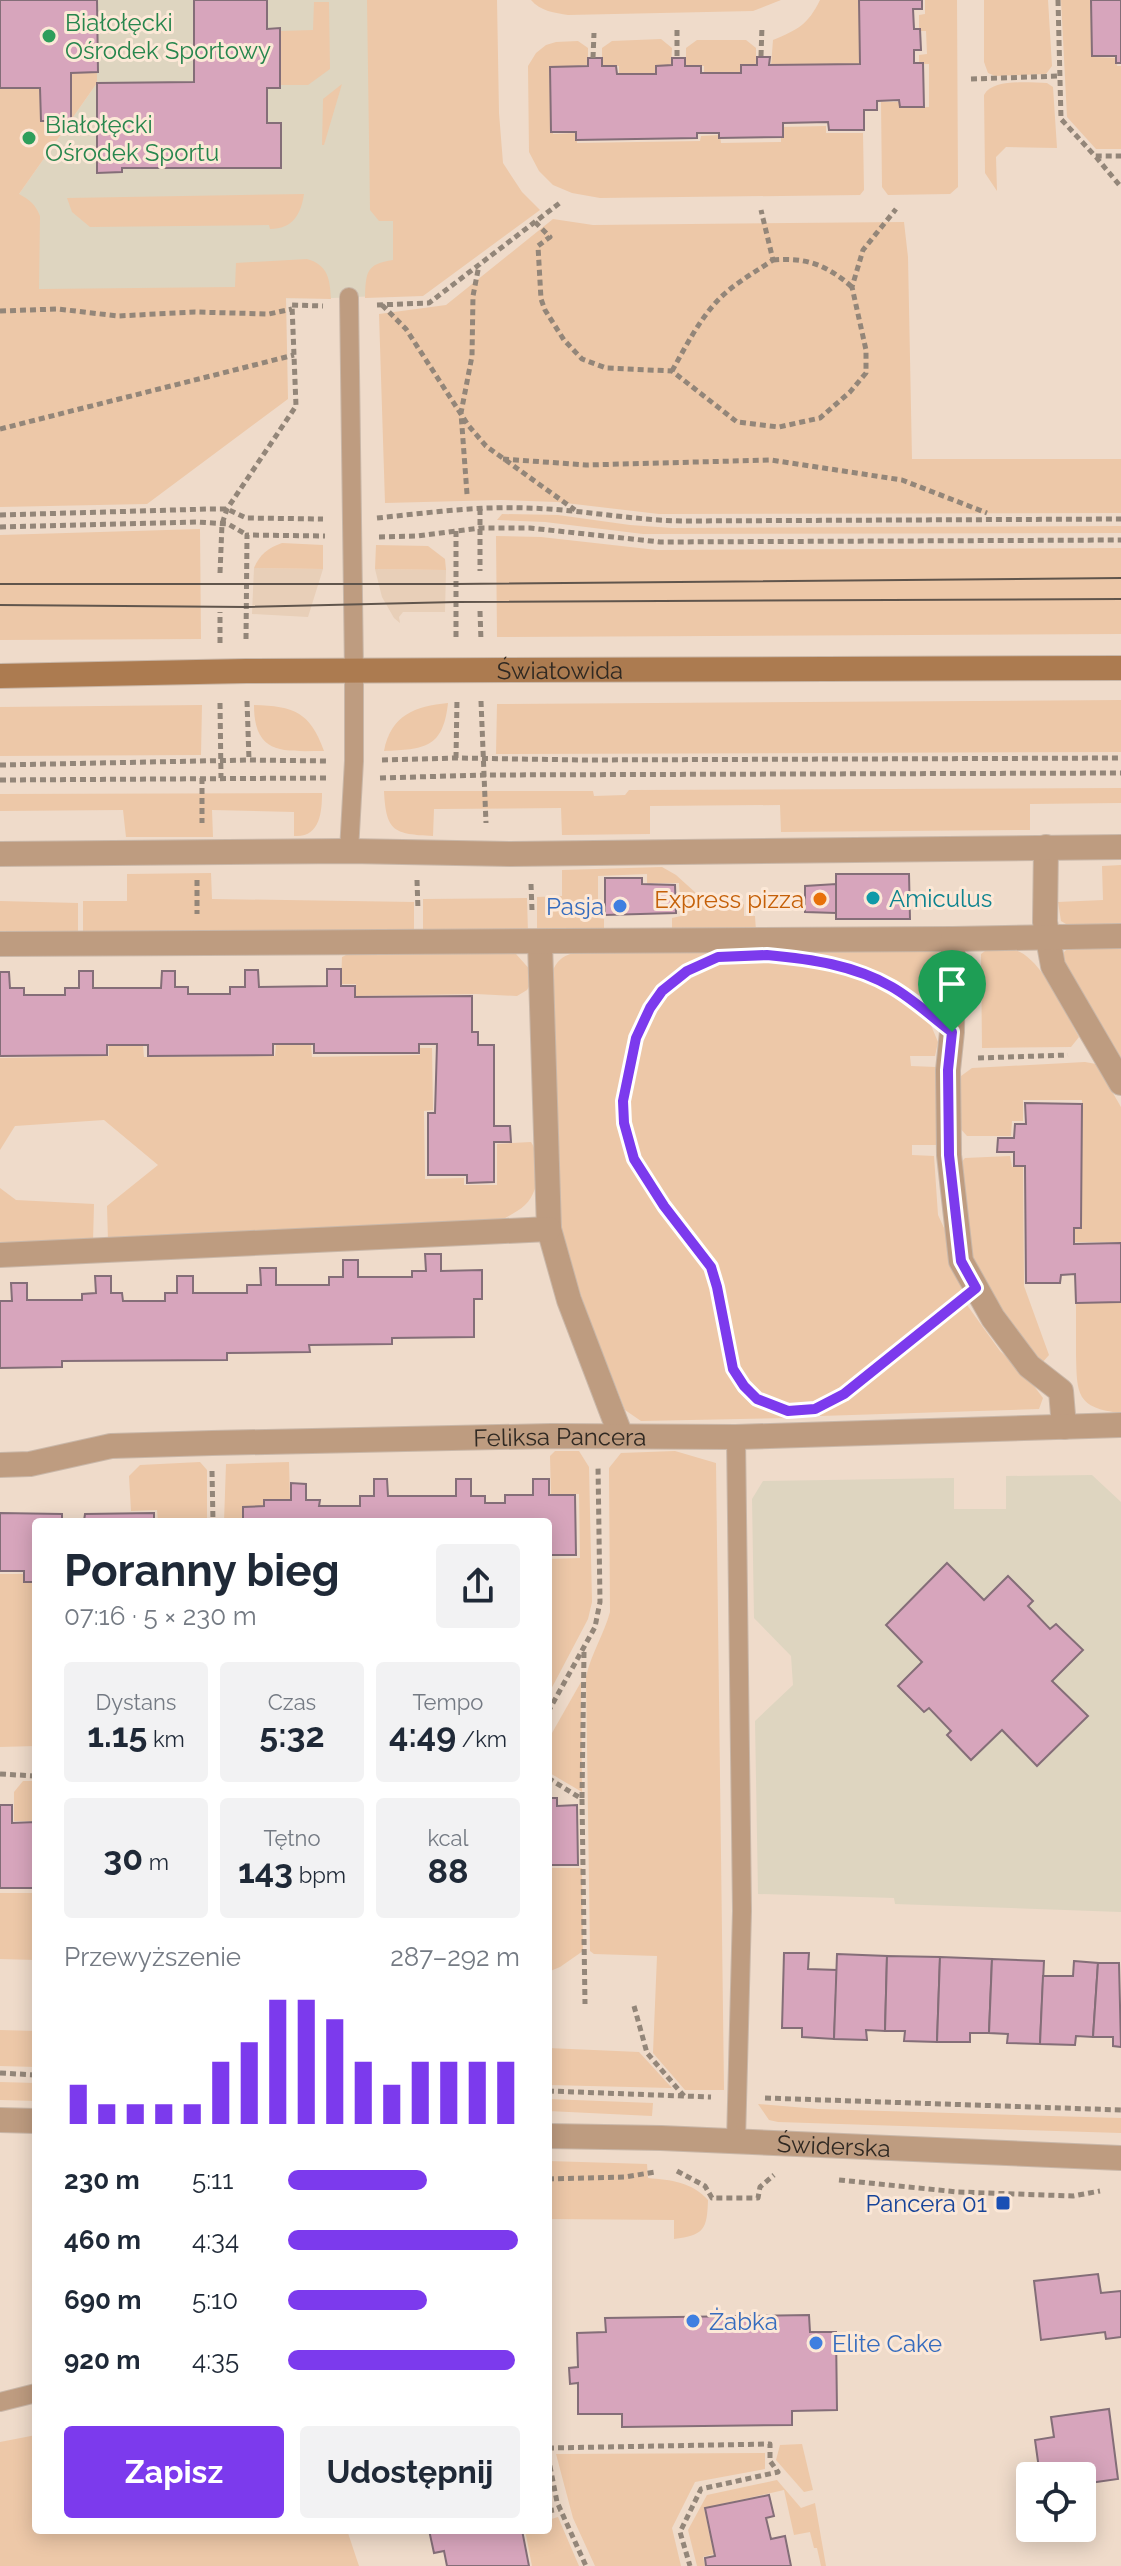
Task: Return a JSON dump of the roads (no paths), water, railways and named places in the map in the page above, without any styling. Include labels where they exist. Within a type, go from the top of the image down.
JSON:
[{"type":"street","name":"Światowida","points":[[0,676],[246,671],[1121,668]]},
{"type":"street","points":[[1046,847],[1047,936],[1053,966],[1121,1083]]},
{"type":"street","points":[[0,854],[349,851],[510,854],[1121,847]]},
{"type":"street","points":[[0,944],[540,943],[1121,936]]},
{"type":"street","points":[[953,939],[949,1155],[961,1261],[993,1318],[1029,1366],[1061,1391],[1064,1427]]},
{"type":"street","points":[[540,943],[549,1229],[610,1436]]},
{"type":"street","points":[[0,1255],[549,1229]]},
{"type":"street","name":"Feliksa Pancera","points":[[0,1465],[30,1464],[111,1446],[610,1436],[736,1437],[1121,1425]]},
{"type":"street","points":[[0,2120],[32,2121]]},
{"type":"street","name":"Świderska","points":[[552,2136],[1121,2158]]},
{"type":"lane","points":[[349,297],[354,671],[354,761],[349,851]]},
{"type":"lane","points":[[736,1437],[742,1911],[736,2141]]},
{"type":"lane","points":[[0,2402],[32,2394]]},
{"type":"tram line","points":[[0,584],[456,584],[1121,578]]},
{"type":"tram line","points":[[0,605],[246,607],[456,602],[1121,599]]},
{"type":"place","name":"Białołęcki Ośrodek Sportowy","points":[[49,36]]},
{"type":"place","name":"Białołęcki Ośrodek Sportu","points":[[29,138]]},
{"type":"place","name":"Amiculus","points":[[873,898]]},
{"type":"place","name":"Express pizza","points":[[820,899]]},
{"type":"place","name":"Pasja","points":[[620,906]]},
{"type":"place","name":"Pancera 01","points":[[1003,2203]]},
{"type":"place","name":"Żabka","points":[[693,2321]]},
{"type":"place","name":"Elite Cake","points":[[816,2343]]}]
